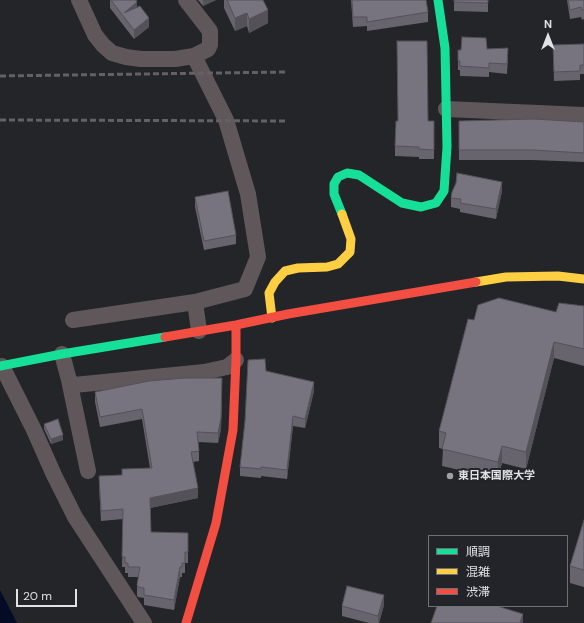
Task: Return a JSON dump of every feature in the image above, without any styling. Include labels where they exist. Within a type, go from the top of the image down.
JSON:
[{"type":"street","points":[[79,0],[95,35],[103,45],[112,53],[141,59],[175,59],[194,56],[208,49],[210,45],[210,31],[186,0]]},
{"type":"street","points":[[272,318],[269,293],[275,282],[285,271],[298,268],[327,267],[338,264],[350,252],[351,239],[334,194],[334,184],[338,177],[347,173],[359,175],[402,203],[421,207],[436,203],[444,191],[447,147],[445,48],[438,0]]},
{"type":"street","points":[[73,320],[195,302],[245,289],[258,257],[248,194],[226,120],[194,56]]},
{"type":"street","points":[[446,109],[584,115]]},
{"type":"street","points":[[144,623],[75,517],[34,430],[1,366],[62,354],[199,332],[288,314],[506,278],[558,276],[584,279]]},
{"type":"street","points":[[195,302],[199,332]]},
{"type":"street","points":[[186,623],[216,524],[233,430],[236,325]]},
{"type":"street","points":[[62,354],[88,471]]},
{"type":"street","points":[[69,380],[74,386],[204,372],[227,367],[236,360]]},
{"type":"water","points":[[0,590],[17,623],[0,623]]},
{"type":"building","points":[[111,0],[136,0],[137,2],[124,13],[140,6],[149,18],[134,30]]},
{"type":"building","points":[[227,0],[263,0],[268,10],[249,19],[247,13],[235,18]]},
{"type":"building","points":[[352,0],[426,0],[428,12],[367,22],[367,17],[353,17]]},
{"type":"building","points":[[454,0],[488,0],[488,3],[454,2]]},
{"type":"building","points":[[568,0],[584,0],[584,10],[582,10],[581,7],[570,10]]},
{"type":"building","points":[[462,37],[486,38],[487,49],[508,48],[507,64],[489,63],[489,68],[460,66],[460,61],[458,61],[458,50],[461,50]]},
{"type":"building","points":[[397,41],[427,41],[428,121],[434,121],[434,150],[419,149],[419,147],[395,146],[396,121],[398,121]]},
{"type":"building","points":[[584,44],[584,65],[580,65],[580,71],[554,72],[553,45]]},
{"type":"building","points":[[533,119],[584,122],[584,153],[532,150],[459,150],[459,121]]},
{"type":"building","points":[[457,173],[502,182],[496,209],[460,203],[461,199],[451,198],[456,183]]},
{"type":"building","points":[[228,191],[236,235],[204,241],[195,197]]},
{"type":"building","points":[[499,298],[556,312],[559,303],[584,306],[584,349],[554,342],[526,452],[502,446],[498,462],[442,449],[446,433],[439,431],[468,319],[474,320],[478,305]]},
{"type":"building","points":[[265,359],[266,371],[314,382],[305,419],[293,416],[287,470],[261,467],[261,469],[240,467],[245,421],[248,360]]},
{"type":"building","points":[[185,378],[222,378],[221,418],[218,433],[197,432],[199,451],[191,452],[198,488],[150,498],[151,532],[188,533],[188,552],[185,552],[185,563],[182,563],[182,567],[180,567],[174,600],[144,595],[144,588],[138,587],[137,585],[140,567],[128,567],[128,563],[125,563],[125,557],[122,557],[123,509],[101,511],[99,476],[122,475],[122,469],[152,468],[142,409],[100,417],[95,392],[149,381]]},
{"type":"building","points":[[58,419],[63,435],[51,439],[44,424]]},
{"type":"building","points":[[584,520],[584,570],[570,566]]},
{"type":"building","points":[[347,586],[384,595],[378,616],[342,606]]},
{"type":"building","points":[[437,607],[500,607],[523,614],[520,623],[431,623]]},
{"type":"railway","points":[[0,76],[286,72]]},
{"type":"railway","points":[[0,120],[288,121]]},
{"type":"traffic: fast","points":[[342,214],[334,194],[334,184],[338,177],[347,173],[359,175],[402,203],[421,207],[436,203],[444,191],[447,147],[445,48],[438,0]]},
{"type":"traffic: fast","points":[[0,366],[165,337]]},
{"type":"traffic: slow","points":[[272,318],[269,293],[275,282],[285,271],[298,268],[327,267],[338,264],[350,252],[351,239],[342,214]]},
{"type":"traffic: slow","points":[[476,282],[506,277],[558,276],[584,279]]},
{"type":"traffic: jam","points":[[165,337],[236,325],[288,314],[476,282]]},
{"type":"traffic: jam","points":[[186,623],[216,523],[233,430],[236,325]]},
{"type":"place","name":"東日本国際大学","points":[[450,476]]}]
